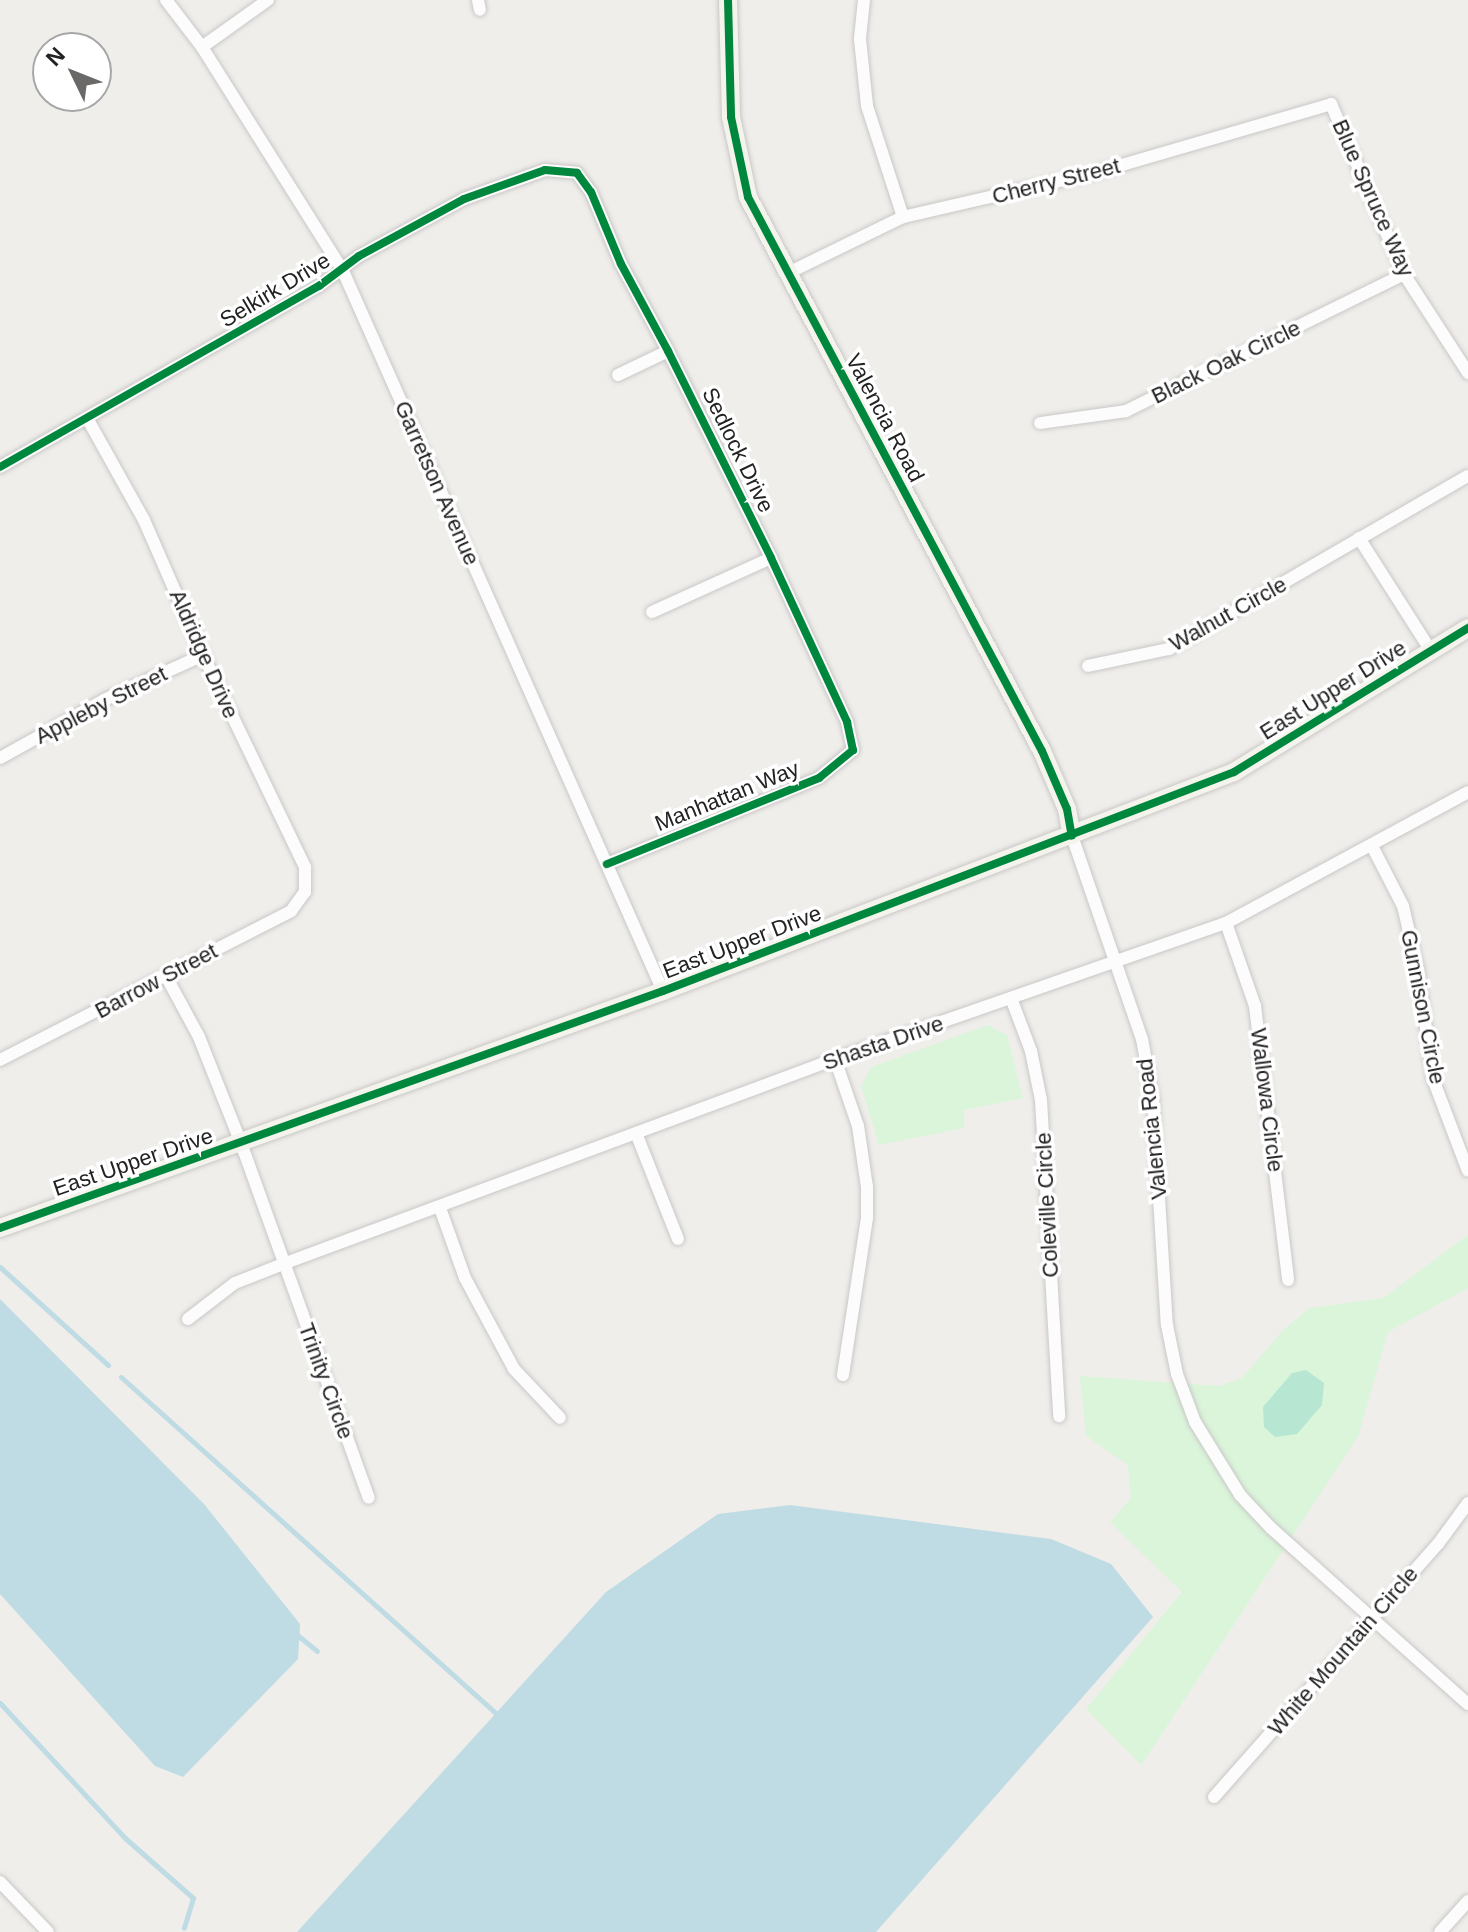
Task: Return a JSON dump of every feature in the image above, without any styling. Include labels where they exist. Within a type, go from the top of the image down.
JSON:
[{"type":"main road","name":"Valencia Road","points":[[728,0],[734,130],[748,197],[1042,751],[1067,809],[1072,836]]},
{"type":"main road","name":"East Upper Drive","points":[[0,1228],[663,991],[1234,772],[1468,628]]},
{"type":"street","name":"Garretson Avenue","points":[[166,0],[202,47],[343,271],[663,991]]},
{"type":"street","points":[[202,47],[268,0]]},
{"type":"street","points":[[864,0],[860,39],[867,106],[903,217]]},
{"type":"street","name":"Cherry Street","points":[[788,273],[903,217],[1094,173],[1331,104]]},
{"type":"street","name":"Blue Spruce Way","points":[[1331,104],[1404,274],[1468,373]]},
{"type":"street","name":"Selkirk Drive","points":[[0,467],[88,420],[343,271],[359,256],[464,199],[545,170],[577,173]]},
{"type":"street","name":"Sedlock Drive","points":[[577,173],[591,192],[621,264],[771,558],[847,722],[853,750]]},
{"type":"street","name":"Black Oak Circle","points":[[1040,423],[1126,411],[1404,274]]},
{"type":"street","points":[[618,375],[668,351]]},
{"type":"street","name":"Aldridge Drive","points":[[88,420],[144,520],[203,655],[305,867],[305,892]]},
{"type":"street","name":"Walnut Circle","points":[[1088,666],[1169,649],[1468,476]]},
{"type":"street","points":[[1359,538],[1431,651]]},
{"type":"street","points":[[652,612],[771,558]]},
{"type":"street","name":"Appleby Street","points":[[0,758],[104,700],[203,655]]},
{"type":"street","name":"Manhattan Way","points":[[607,864],[819,778],[853,750]]},
{"type":"street","name":"Shasta Drive","points":[[188,1319],[235,1283],[283,1264],[835,1059],[1226,923],[1468,792]]},
{"type":"street","name":"Valencia Road","points":[[1072,836],[1142,1039],[1153,1099],[1167,1325],[1177,1374],[1195,1422],[1240,1495],[1299,1555],[1468,1704]]},
{"type":"street","name":"Gunnison Circle","points":[[1372,846],[1403,906],[1418,970],[1433,1079],[1468,1171]]},
{"type":"street","name":"Barrow Street","points":[[0,1060],[291,911],[305,892]]},
{"type":"street","name":"Wallowa Circle","points":[[1226,923],[1255,1006],[1288,1280]]},
{"type":"street","name":"Trinity Circle","points":[[166,976],[199,1037],[241,1143],[369,1498]]},
{"type":"street","name":"Coleville Circle","points":[[1011,998],[1031,1051],[1041,1100],[1059,1416]]},
{"type":"street","points":[[835,1059],[858,1126],[867,1187],[867,1218],[843,1375]]},
{"type":"street","points":[[636,1133],[678,1239]]},
{"type":"street","points":[[440,1208],[465,1278],[514,1369],[560,1418]]},
{"type":"street","name":"White Mountain Circle","points":[[1214,1797],[1438,1544],[1468,1503]]},
{"type":"street","points":[[0,1882],[48,1932]]},
{"type":"street","points":[[1440,1932],[1468,1901]]},
{"type":"green space","points":[[988,1025],[1007,1035],[1023,1098],[964,1110],[964,1128],[879,1145],[861,1086],[871,1067]]},
{"type":"green space","points":[[1468,1235],[1468,1288],[1388,1332],[1358,1437],[1141,1765],[1086,1709],[1182,1592],[1110,1522],[1131,1498],[1128,1465],[1086,1436],[1080,1376],[1219,1386],[1242,1378],[1283,1330],[1310,1308],[1383,1298]]},
{"type":"green space","points":[[1306,1370],[1324,1383],[1322,1405],[1297,1434],[1275,1437],[1264,1427],[1263,1407],[1292,1373]]},
{"type":"water","points":[[0,1299],[204,1504],[300,1624],[298,1659],[183,1777],[155,1766],[0,1594]]},
{"type":"water","points":[[790,1505],[1051,1539],[1111,1564],[1153,1617],[876,1932],[297,1932],[606,1592],[718,1514]]},
{"type":"waterway","points":[[0,1267],[108,1365]]},
{"type":"waterway","points":[[121,1377],[499,1716]]},
{"type":"waterway","points":[[296,1634],[317,1651]]},
{"type":"waterway","points":[[0,1703],[125,1838],[193,1898],[184,1928]]},
{"type":"cycle path","points":[[728,0],[731,117],[748,197],[1042,751],[1067,809],[1072,836]]},
{"type":"cycle path","points":[[0,467],[319,286],[359,256],[464,199],[545,170],[577,173],[591,192],[621,264],[771,558],[847,722],[853,750],[819,778],[607,864]]},
{"type":"cycle path","points":[[0,1228],[663,991],[1234,772],[1468,628]]}]
